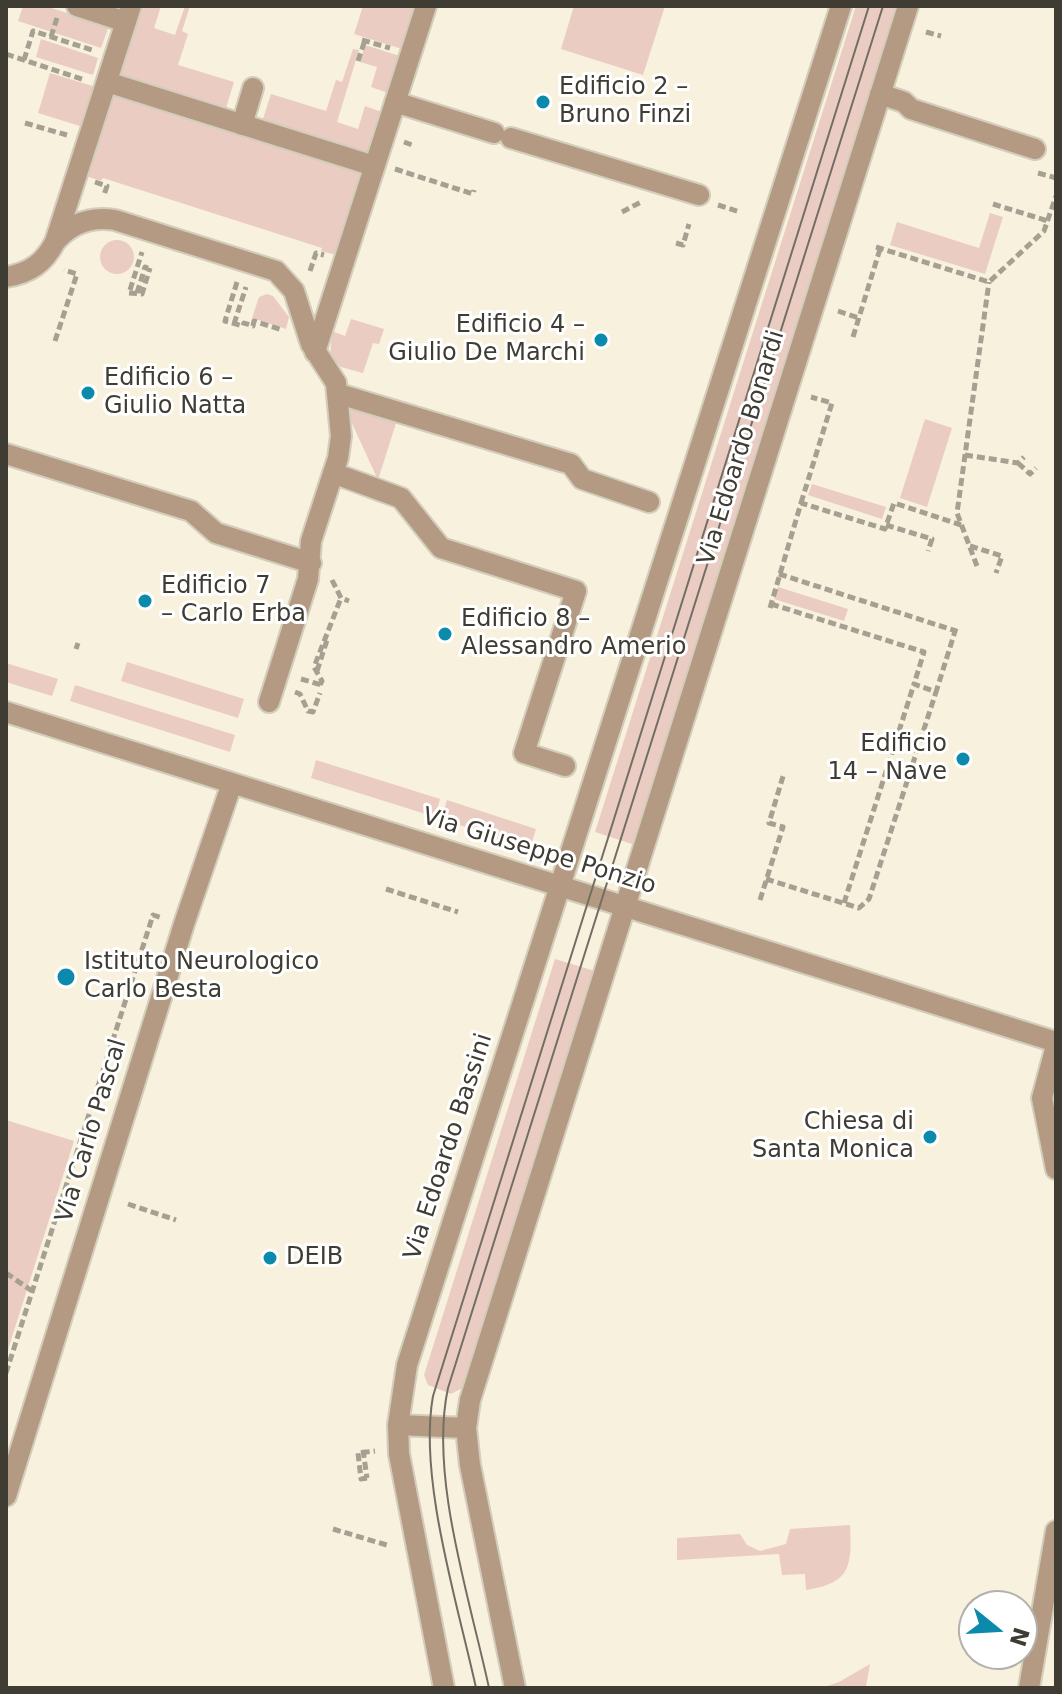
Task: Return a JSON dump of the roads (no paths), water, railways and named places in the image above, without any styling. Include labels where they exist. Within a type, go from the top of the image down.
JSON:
[{"type":"street","points":[[55,242],[128,14],[77,6]]},
{"type":"street","points":[[315,352],[382,167],[395,102],[426,6]]},
{"type":"street","name":"Via Edoardo Bonardi","points":[[560,886],[841,6]]},
{"type":"street","name":"Via Edoardo Bonardi","points":[[626,906],[908,6]]},
{"type":"street","points":[[106,84],[382,167]]},
{"type":"street","points":[[242,125],[253,88]]},
{"type":"street","points":[[880,94],[904,102],[911,109],[1035,149]]},
{"type":"street","points":[[395,102],[699,195]]},
{"type":"street","points":[[6,277],[25,273],[40,262],[55,242],[74,225],[104,218],[276,271],[294,291],[315,352],[331,374],[339,394],[341,436],[333,473],[311,541],[311,563],[269,702]]},
{"type":"street","points":[[339,394],[571,464],[582,479],[649,502]]},
{"type":"street","points":[[6,454],[191,511],[216,533],[311,563]]},
{"type":"street","points":[[333,473],[401,498],[441,548],[576,591],[524,753],[565,766]]},
{"type":"street","name":"Via Giuseppe Ponzio","points":[[6,712],[1056,1044]]},
{"type":"street","name":"Via Carlo Pascal","points":[[6,1496],[184,924],[232,783]]},
{"type":"street","name":"Via Edoardo Bassini","points":[[444,1688],[402,1478],[398,1425],[407,1365],[560,886]]},
{"type":"street","points":[[515,1688],[470,1465],[466,1428],[470,1400],[626,906]]},
{"type":"street","points":[[1056,1044],[1042,1098],[1056,1169]]},
{"type":"street","points":[[398,1425],[466,1428]]},
{"type":"street","points":[[1029,1688],[1056,1531]]},
{"type":"tram line","points":[[476,1688],[435,1503],[430,1429],[433,1396],[869,6]]},
{"type":"tram line","points":[[489,1688],[454,1538],[448,1498],[444,1459],[448,1388],[883,6]]},
{"type":"place","name":"Edificio 2 – Bruno Finzi","points":[[543,102]]},
{"type":"place","name":"Edificio 4 – Giulio De Marchi","points":[[601,340]]},
{"type":"place","name":"Edificio 6 – Giulio Natta","points":[[88,393]]},
{"type":"place","name":"Edificio 7 – Carlo Erba","points":[[145,601]]},
{"type":"place","name":"Edificio 8 – Alessandro Amerio","points":[[445,634]]},
{"type":"place","name":"Edificio 14 – Nave","points":[[963,759]]},
{"type":"place","name":"Istituto Neurologico Carlo Besta","points":[[66,977]]},
{"type":"place","name":"Chiesa di Santa Monica","points":[[930,1137]]},
{"type":"place","name":"DEIB","points":[[270,1258]]}]
